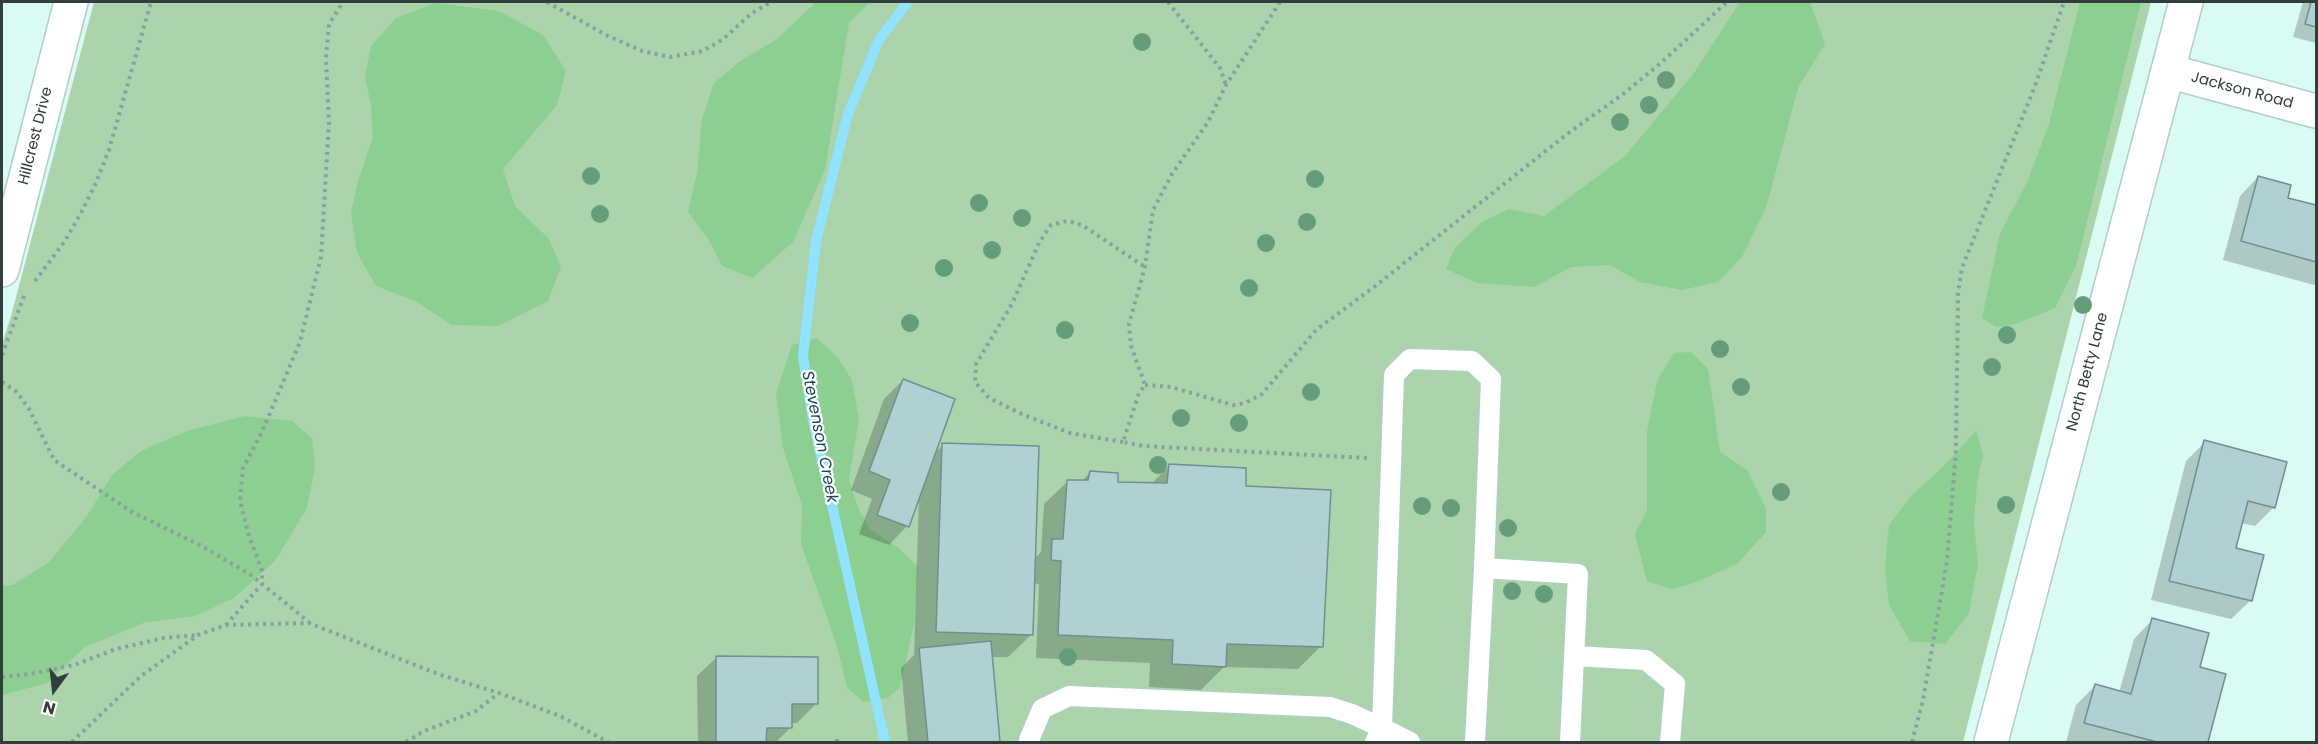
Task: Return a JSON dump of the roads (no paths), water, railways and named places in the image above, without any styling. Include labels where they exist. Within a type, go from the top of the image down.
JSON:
[{"type":"street","name":"Hillcrest Drive","points":[[2,270],[71,2]]},
{"type":"street","name":"North Betty Lane","points":[[1991,742],[2186,2]]},
{"type":"street","name":"Jackson Road","points":[[2168,71],[2316,111]]},
{"type":"lane","points":[[1378,735],[1394,375],[1410,359],[1472,361],[1491,379],[1475,742]]},
{"type":"lane","points":[[1484,568],[1578,574],[1570,742]]},
{"type":"lane","points":[[1574,656],[1646,660],[1676,684],[1670,742]]},
{"type":"lane","points":[[1030,742],[1042,709],[1070,696],[1330,707],[1352,714],[1378,735],[1410,742]]},
{"type":"waterway","name":"Stevenson Creek","points":[[885,742],[813,420],[803,356],[816,241],[848,114],[879,40],[908,2]]}]
